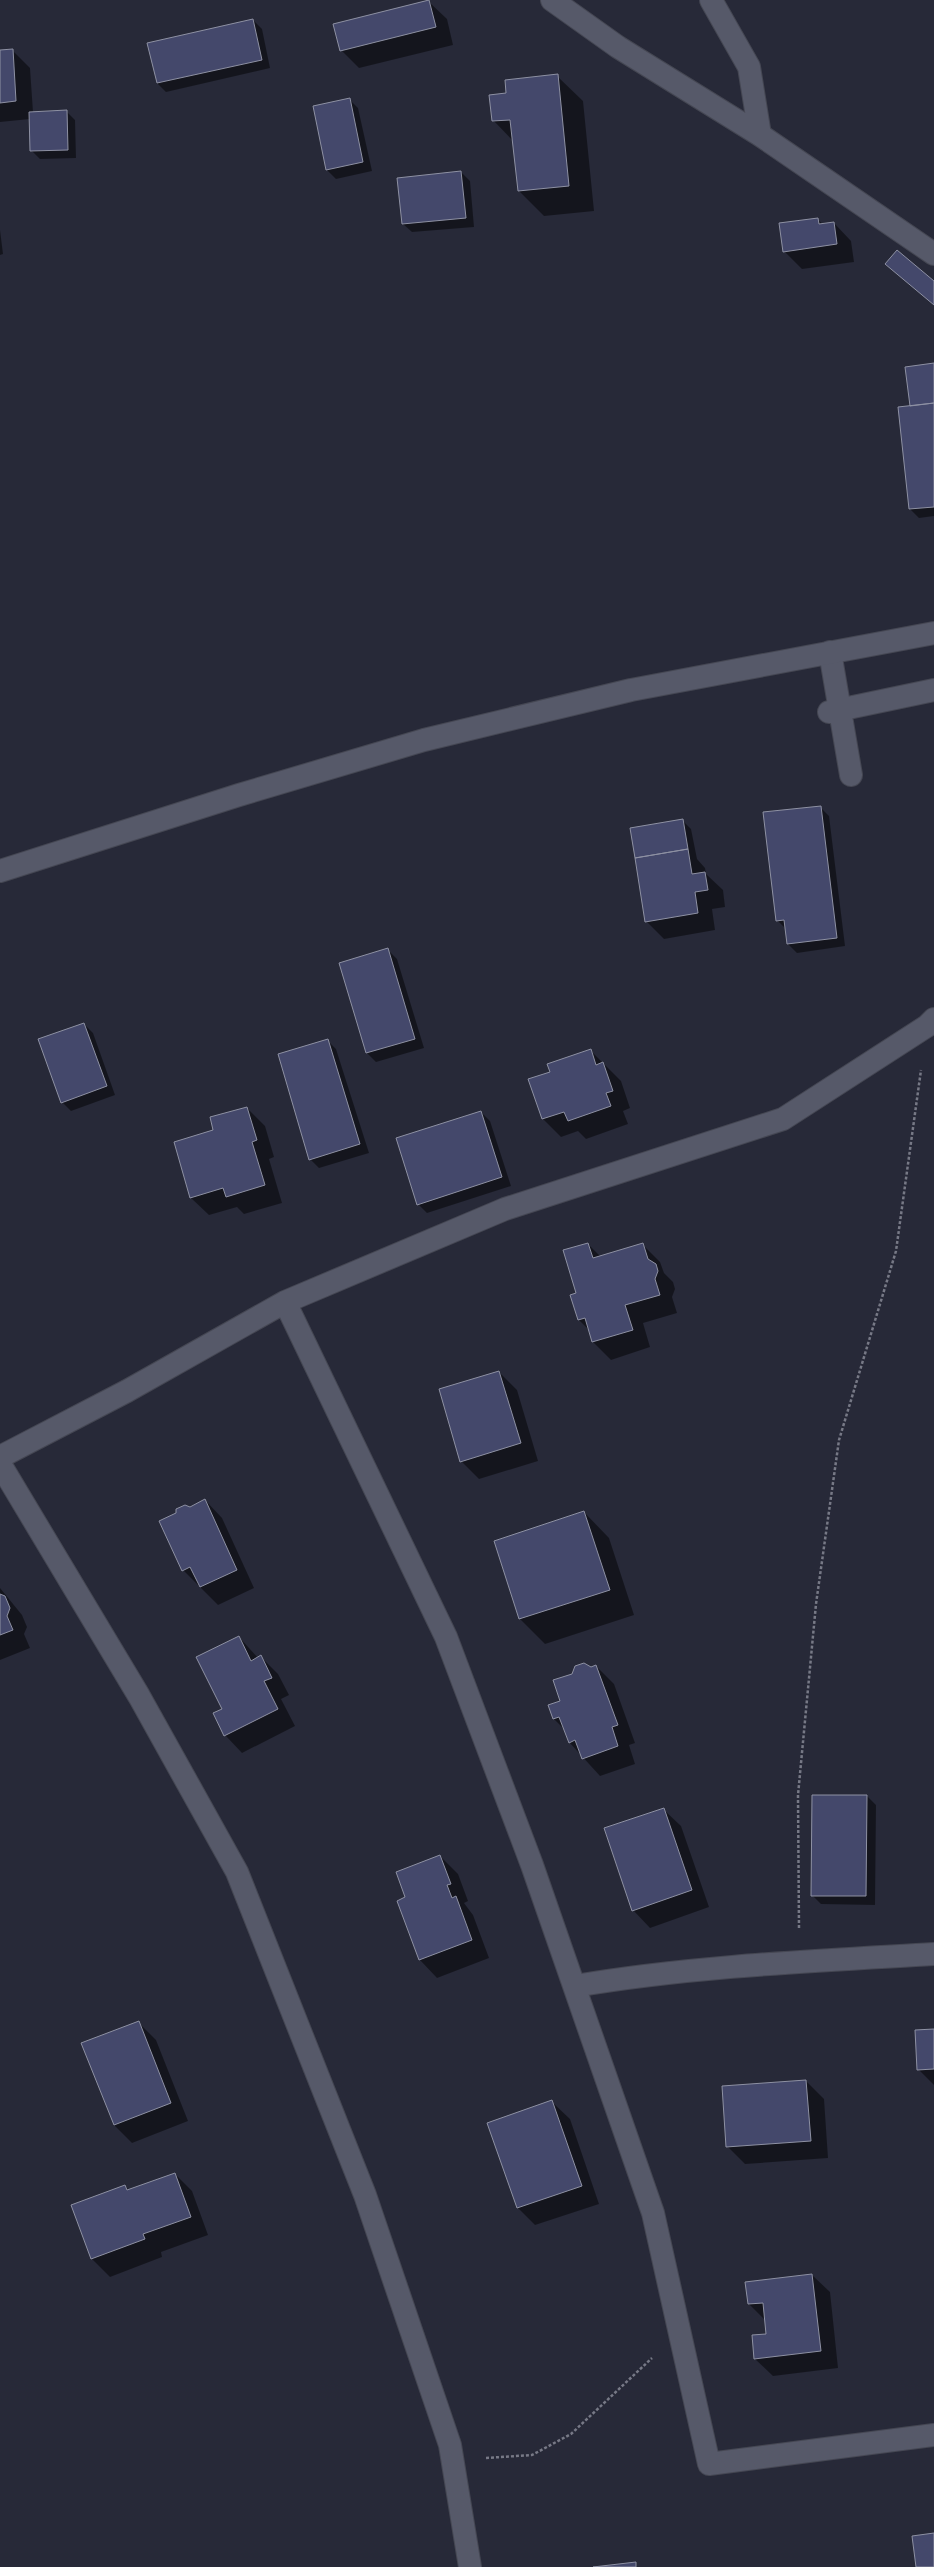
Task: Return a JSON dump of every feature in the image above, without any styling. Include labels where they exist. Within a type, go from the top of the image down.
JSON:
[{"type":"street","points":[[552,0],[618,47],[760,135],[934,254]]},
{"type":"street","points":[[711,0],[749,67],[760,135]]},
{"type":"street","points":[[0,871],[239,795],[424,740],[631,690],[830,652],[934,634]]},
{"type":"street","points":[[830,652],[835,711],[851,775]]},
{"type":"street","points":[[835,711],[934,690]]},
{"type":"street","points":[[0,1457],[127,1391],[285,1302],[505,1209],[783,1119],[931,1022]]},
{"type":"street","points":[[285,1302],[446,1637],[532,1866],[653,2213],[709,2464],[934,2435]]},
{"type":"street","points":[[0,1464],[139,1696],[237,1872],[365,2195],[450,2445],[470,2567]]},
{"type":"street","points":[[574,1986],[618,1979],[800,1962],[934,1954]]},
{"type":"path","points":[[800,1962],[798,1796],[816,1604],[839,1440],[896,1251],[931,1022]]},
{"type":"path","points":[[450,2445],[483,2458],[532,2455],[571,2434],[680,2332]]},
{"type":"building","points":[[429,0],[436,27],[340,51],[333,24]]},
{"type":"building","points":[[253,19],[262,60],[157,83],[147,43]]},
{"type":"building","points":[[13,49],[16,101],[0,103],[0,50]]},
{"type":"building","points":[[558,74],[569,186],[518,191],[510,120],[492,121],[489,95],[506,93],[505,80]]},
{"type":"building","points":[[350,98],[363,162],[326,170],[313,106]]},
{"type":"building","points":[[67,110],[68,150],[30,151],[29,112]]},
{"type":"building","points":[[461,171],[466,218],[402,224],[397,178]]},
{"type":"building","points":[[818,218],[819,224],[834,222],[837,244],[783,252],[779,223]]},
{"type":"building","points":[[897,250],[934,281],[934,305],[885,264]]},
{"type":"building","points":[[934,363],[934,403],[910,406],[905,367]]},
{"type":"building","points":[[934,403],[934,507],[909,509],[898,407]]},
{"type":"building","points":[[821,806],[837,938],[787,944],[784,920],[776,921],[763,812]]},
{"type":"building","points":[[683,819],[688,849],[635,858],[630,828]]},
{"type":"building","points":[[688,849],[692,874],[705,872],[708,890],[695,892],[698,913],[645,922],[635,858]]},
{"type":"building","points":[[388,948],[415,1039],[366,1053],[339,963]]},
{"type":"building","points":[[84,1023],[107,1086],[61,1103],[38,1039]]},
{"type":"building","points":[[328,1039],[360,1144],[309,1160],[278,1054]]},
{"type":"building","points":[[591,1049],[596,1065],[603,1062],[613,1091],[606,1093],[611,1106],[568,1121],[564,1112],[542,1119],[528,1079],[550,1072],[547,1064]]},
{"type":"building","points":[[247,1107],[257,1140],[252,1142],[265,1185],[226,1197],[223,1188],[190,1198],[174,1142],[213,1130],[210,1117]]},
{"type":"building","points":[[481,1111],[502,1177],[417,1205],[396,1138]]},
{"type":"building","points":[[588,1243],[593,1258],[643,1243],[648,1259],[656,1264],[658,1271],[655,1279],[660,1295],[625,1305],[633,1330],[592,1342],[585,1318],[578,1320],[570,1295],[576,1293],[563,1250]]},
{"type":"building","points":[[499,1371],[521,1443],[460,1462],[439,1389]]},
{"type":"building","points":[[205,1499],[237,1570],[200,1587],[190,1567],[182,1571],[159,1521],[176,1513],[176,1509],[185,1505],[190,1507]]},
{"type":"building","points":[[584,1511],[610,1590],[519,1619],[494,1541]]},
{"type":"building","points":[[0,1594],[5,1596],[10,1608],[7,1616],[13,1630],[0,1635]]},
{"type":"building","points":[[239,1636],[251,1661],[261,1655],[272,1678],[264,1681],[278,1709],[224,1736],[213,1713],[222,1709],[196,1657]]},
{"type":"building","points":[[584,1663],[591,1667],[596,1665],[618,1725],[612,1727],[618,1746],[582,1759],[575,1740],[569,1743],[559,1717],[553,1719],[548,1705],[560,1701],[553,1680],[572,1674],[575,1666]]},
{"type":"building","points":[[812,1795],[867,1795],[866,1896],[811,1896]]},
{"type":"building","points":[[664,1808],[692,1890],[632,1911],[604,1828]]},
{"type":"building","points":[[440,1855],[451,1884],[447,1885],[452,1898],[456,1896],[472,1940],[419,1960],[397,1901],[405,1897],[396,1872]]},
{"type":"building","points":[[139,2021],[171,2103],[114,2125],[81,2043]]},
{"type":"building","points":[[934,2029],[934,2069],[917,2070],[915,2030]]},
{"type":"building","points":[[806,2080],[811,2141],[726,2147],[722,2086]]},
{"type":"building","points":[[552,2100],[582,2186],[517,2208],[487,2123]]},
{"type":"building","points":[[175,2173],[191,2217],[143,2234],[145,2239],[91,2259],[71,2205],[125,2185],[127,2190]]},
{"type":"building","points":[[812,2274],[821,2351],[754,2359],[752,2335],[766,2334],[763,2303],[748,2304],[745,2282]]},
{"type":"building","points":[[934,2533],[934,2567],[916,2567],[912,2536]]},
{"type":"building","points":[[636,2562],[636,2567],[593,2567]]}]
